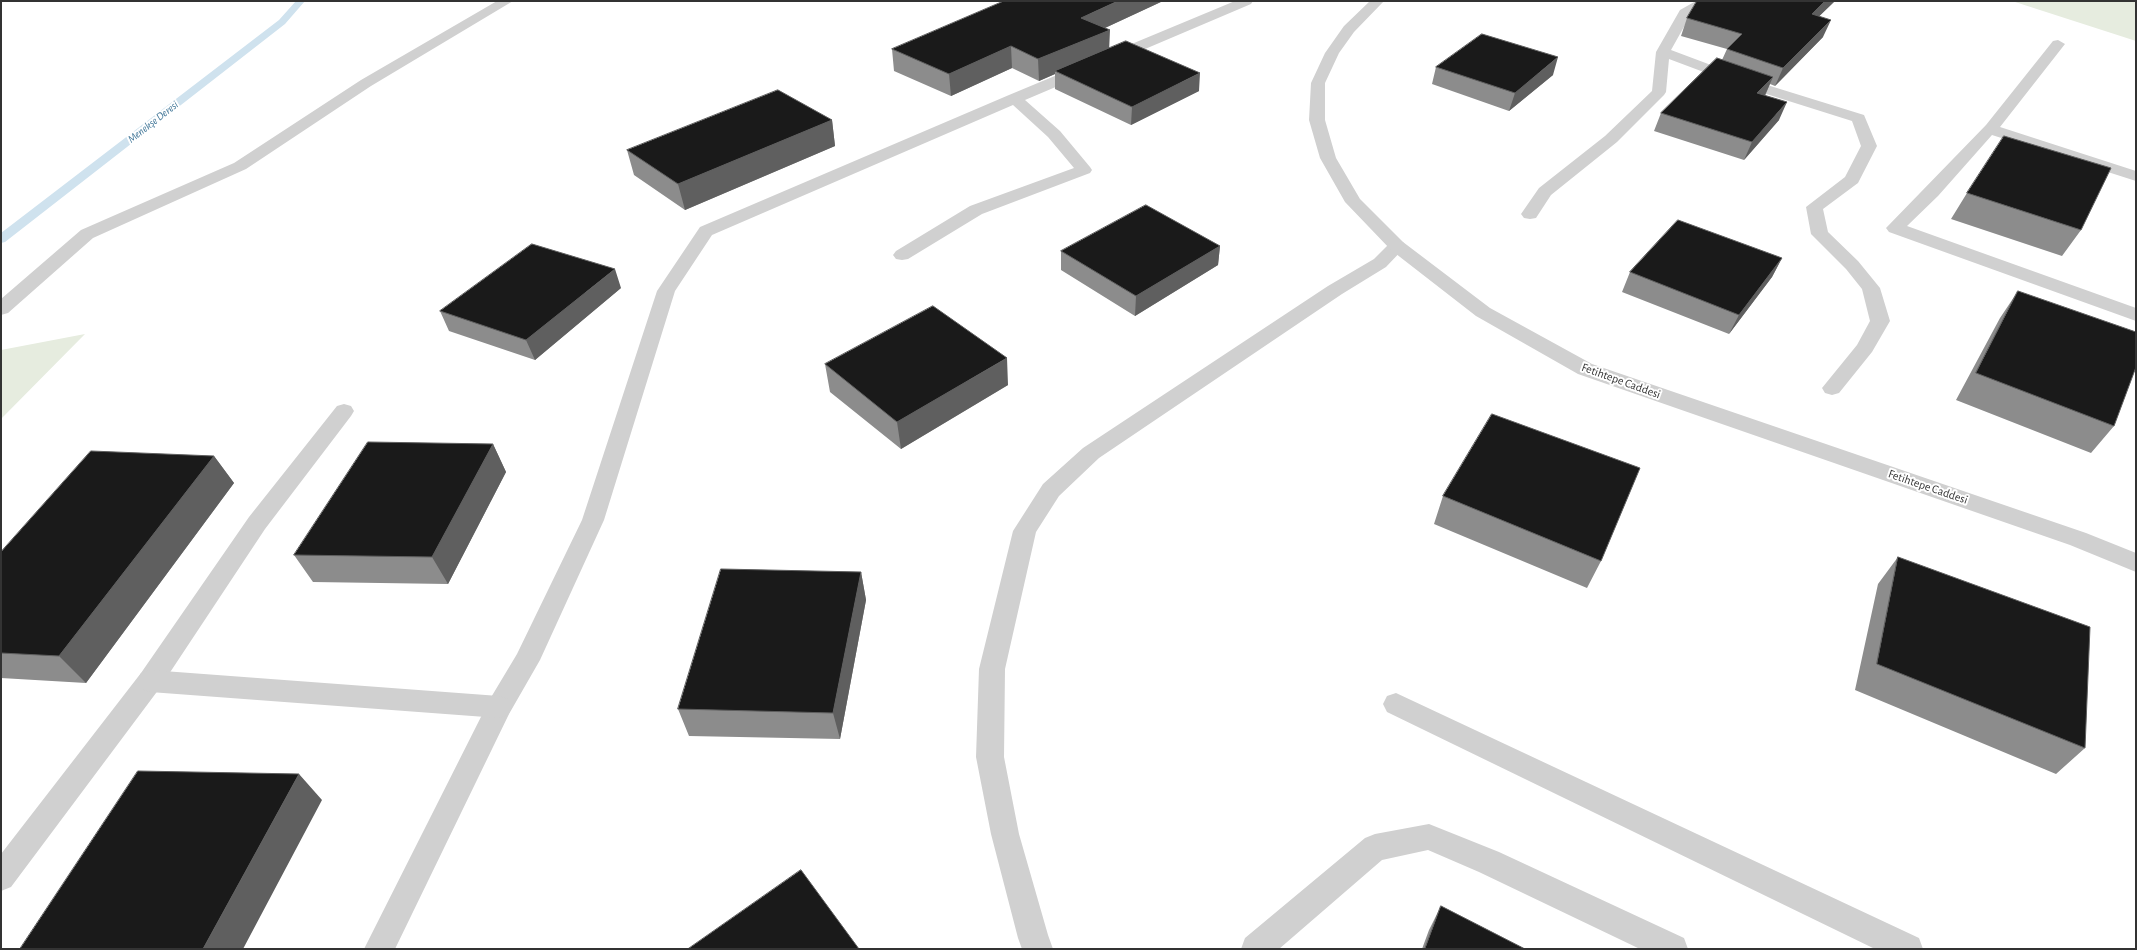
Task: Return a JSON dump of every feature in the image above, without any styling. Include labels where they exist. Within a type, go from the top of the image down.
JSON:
[{"type":"street","points":[[1,309],[87,234],[240,166],[366,83],[506,1]]},
{"type":"street","points":[[379,949],[499,707],[527,660],[593,520],[666,291],[706,231],[1014,98],[1246,1]]},
{"type":"street","name":"Fetihtepe Caddesi","points":[[1376,1],[1349,29],[1332,53],[1318,83],[1317,120],[1328,158],[1353,202],[1397,246],[1483,312],[1585,369],[2078,538],[2136,563]]},
{"type":"street","points":[[1530,214],[1545,192],[1611,139],[1659,92],[1663,52],[1685,13],[1706,1]]},
{"type":"street","points":[[2058,44],[1990,130],[1989,129],[1932,192],[1895,228],[2136,316]]},
{"type":"street","points":[[1663,52],[1746,83],[1859,118],[1869,146],[1852,180],[1814,207],[1820,234],[1852,265],[1871,288],[1880,322],[1865,348],[1832,388]]},
{"type":"street","points":[[902,255],[976,210],[1084,170],[1054,134],[1014,98]]},
{"type":"street","points":[[1990,130],[2135,174]]},
{"type":"street","points":[[1038,949],[1033,938],[1005,834],[990,757],[992,669],[1025,531],[1051,490],[1091,453],[1335,290],[1380,263],[1397,246]]},
{"type":"street","points":[[1,877],[150,681],[257,523],[344,411]]},
{"type":"street","name":"Fetihtepe Caddesi","points":[[2078,538],[2136,551]]},
{"type":"street","points":[[150,681],[499,707]]},
{"type":"street","points":[[1396,704],[1908,949]]},
{"type":"street","points":[[1256,949],[1375,848],[1429,837],[1489,862],[1673,949]]},
{"type":"shaded area","points":[[2012,1],[2136,1],[2136,41]]},
{"type":"shaded area","points":[[85,334],[1,419],[1,350]]},
{"type":"building","points":[[1004,1],[1118,1],[1081,18],[1110,30],[1038,59],[1011,46],[949,74],[892,49]]},
{"type":"building","points":[[1697,1],[1825,1],[1812,14],[1831,20],[1783,68],[1727,49],[1742,34],[1687,18]]},
{"type":"building","points":[[1482,34],[1558,57],[1515,93],[1436,67]]},
{"type":"building","points":[[1126,41],[1200,73],[1132,107],[1055,71]]},
{"type":"building","points":[[1717,58],[1773,77],[1757,93],[1787,102],[1752,142],[1661,113]]},
{"type":"building","points":[[778,90],[832,120],[678,184],[627,150]]},
{"type":"building","points":[[2004,136],[2111,168],[2081,230],[1967,193]]},
{"type":"building","points":[[1146,205],[1220,246],[1136,296],[1061,251]]},
{"type":"building","points":[[1678,220],[1782,258],[1739,315],[1630,272]]},
{"type":"building","points":[[532,244],[615,269],[526,340],[440,311]]},
{"type":"building","points":[[2018,291],[2136,332],[2136,367],[2114,426],[1976,373]]},
{"type":"building","points":[[933,306],[1007,358],[897,422],[825,364]]},
{"type":"building","points":[[1492,414],[1640,468],[1601,561],[1443,496]]},
{"type":"building","points":[[368,442],[493,444],[432,557],[294,555]]},
{"type":"building","points":[[91,451],[214,456],[59,656],[1,653],[1,552]]},
{"type":"building","points":[[1898,557],[2090,627],[2085,748],[1877,664]]},
{"type":"building","points":[[721,569],[861,572],[833,713],[678,709]]},
{"type":"building","points":[[138,771],[299,774],[203,949],[20,949]]},
{"type":"building","points":[[801,870],[859,949],[688,949]]},
{"type":"building","points":[[1441,906],[1525,949],[1425,949]]},
{"type":"waterway","name":"Menekşe Deresi","points":[[1,239],[282,22],[301,1]]}]
